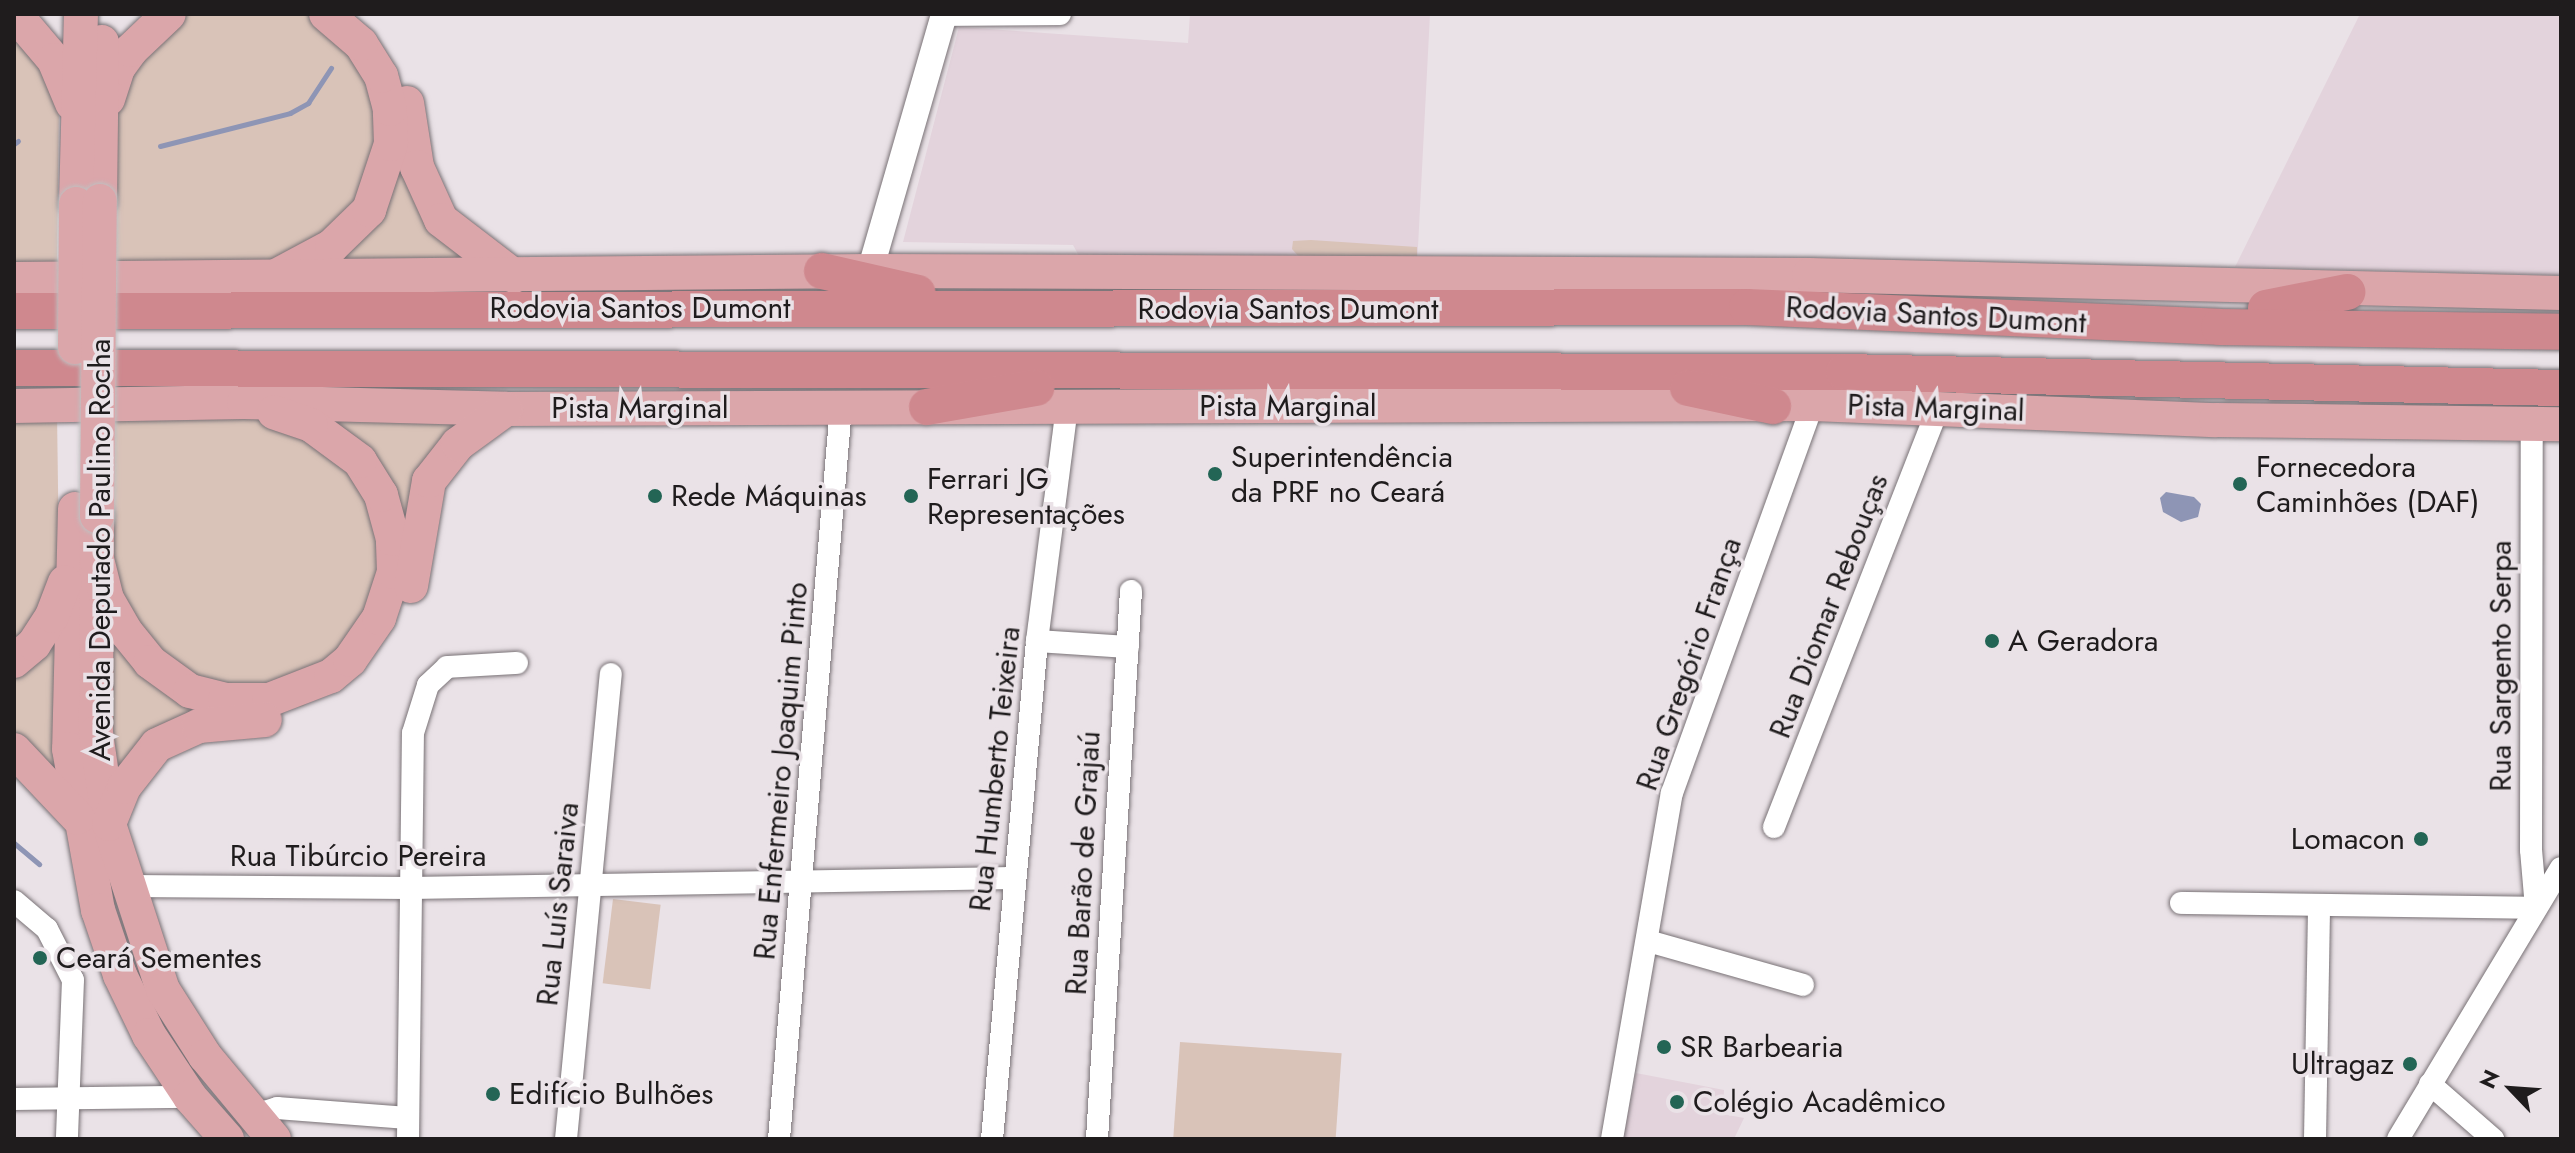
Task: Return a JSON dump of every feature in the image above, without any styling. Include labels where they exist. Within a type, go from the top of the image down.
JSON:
[{"type":"highway","points":[[822,271],[961,307]]},
{"type":"highway","points":[[2219,327],[2264,308],[2347,292]]},
{"type":"highway","name":"Rodovia Santos Dumont","points":[[14,311],[1747,307],[2219,327],[2561,332]]},
{"type":"highway","name":"Rodovia Santos Dumont","points":[[14,368],[1601,371],[2561,388]]},
{"type":"highway","points":[[1601,371],[1629,381],[1773,406]]},
{"type":"highway","points":[[927,407],[1122,372]]},
{"type":"main road","points":[[15,14],[54,60],[89,122]]},
{"type":"main road","points":[[81,14],[89,122]]},
{"type":"main road","points":[[89,122],[102,14]]},
{"type":"main road","points":[[89,122],[118,68],[169,14]]},
{"type":"main road","points":[[275,276],[349,232],[375,199],[389,154],[392,124],[381,76],[361,44],[326,14]]},
{"type":"main road","points":[[362,14],[401,74],[417,167],[432,205],[457,236],[514,276]]},
{"type":"main road","name":"Avenida Deputado Paulino Rocha","points":[[89,122],[85,561],[69,749],[94,821],[128,886],[163,990],[205,1056],[266,1132]]},
{"type":"main road","points":[[14,279],[822,271],[1809,275],[2347,292],[2561,293]]},
{"type":"main road","points":[[14,661],[34,644],[85,561],[126,632],[150,662],[190,691],[225,700],[269,700],[312,687],[350,660],[379,618],[394,572],[393,539],[381,495],[360,461],[338,442],[311,425],[244,402]]},
{"type":"main road","name":"Pista Marginal","points":[[14,406],[244,402],[506,409],[1813,404],[2216,420],[2547,423]]},
{"type":"main road","points":[[14,750],[94,821],[140,760],[173,735],[309,710],[341,694],[369,670],[406,612],[429,481],[458,444],[506,409]]},
{"type":"main road","name":"Avenida Deputado Paulino Rocha","points":[[94,821],[98,910],[120,975],[149,1035],[190,1097],[227,1139]]},
{"type":"street","points":[[870,271],[944,15],[1060,14]]},
{"type":"street","name":"Rua Gregório França","points":[[1612,1139],[1672,793],[1813,404]]},
{"type":"street","name":"Rua Humberto Teixeira","points":[[992,1139],[1013,878],[1037,641],[1067,406]]},
{"type":"street","name":"Rua Enfermeiro Joaquim Pinto","points":[[779,1139],[841,407]]},
{"type":"street","name":"Rua Diomar Rebouças","points":[[1774,827],[1939,407]]},
{"type":"street","name":"Rua Sargento Serpa","points":[[2536,908],[2531,850],[2547,423]]},
{"type":"street","name":"Rua Barão de Grajaú","points":[[1097,1139],[1131,591]]},
{"type":"street","points":[[1037,641],[1128,647]]},
{"type":"street","points":[[266,1132],[265,1112],[277,1108],[408,1128],[413,733],[428,685],[447,667],[517,663]]},
{"type":"street","name":"Rua Luís Saraiva","points":[[566,1139],[611,674]]},
{"type":"street","points":[[2398,1139],[2561,868]]},
{"type":"street","name":"Rua Tibúrcio Pereira","points":[[128,886],[410,888],[803,879],[1013,878]]},
{"type":"street","points":[[14,901],[47,929],[73,980],[71,1099],[67,1139]]},
{"type":"street","points":[[2181,903],[2536,908]]},
{"type":"street","points":[[2315,1139],[2319,906]]},
{"type":"street","points":[[1648,941],[1803,985]]},
{"type":"street","points":[[2430,1084],[2493,1139]]},
{"type":"street","points":[[14,1099],[190,1097]]},
{"type":"shaded area","points":[[185,14],[312,14],[357,54],[381,138],[350,218],[280,263],[111,269],[116,98],[133,59]]},
{"type":"shaded area","points":[[1190,14],[1430,14],[1417,266],[1079,256],[1073,245],[903,242],[959,27],[1188,43]]},
{"type":"shaded area","points":[[2360,14],[2561,14],[2561,275],[2235,267]]},
{"type":"shaded area","points":[[14,24],[59,101],[57,267],[14,268]]},
{"type":"shaded area","points":[[401,106],[485,268],[317,267],[344,247]]},
{"type":"shaded area","points":[[1293,241],[1417,247],[1417,266],[1307,266],[1292,249]]},
{"type":"shaded area","points":[[14,414],[57,414],[59,558],[48,600],[14,650]]},
{"type":"shaded area","points":[[108,416],[261,417],[319,436],[377,508],[377,601],[319,673],[251,693],[183,677],[114,596]]},
{"type":"shaded area","points":[[315,416],[480,416],[438,450],[416,488],[396,612],[382,640],[359,670],[303,706],[259,715],[198,717],[156,734],[138,747],[112,787],[107,624],[125,653],[174,694],[242,711],[297,703],[323,689],[353,668],[385,624],[397,595],[401,557],[398,520],[385,485],[361,450]]},
{"type":"shaded area","points":[[57,623],[61,788],[14,742],[14,673]]},
{"type":"shaded area","points":[[613,899],[661,905],[650,989],[603,983]]},
{"type":"shaded area","points":[[1180,1042],[1342,1053],[1336,1139],[1173,1139]]},
{"type":"shaded area","name":"Colégio Acadêmico","points":[[1636,1073],[1724,1090],[1723,1114],[1744,1118],[1734,1139],[1622,1139]]},
{"type":"water","points":[[2166,492],[2194,497],[2201,504],[2198,517],[2181,522],[2163,512],[2160,498]]},
{"type":"waterway","points":[[160,146],[290,113],[308,103],[331,68]]},
{"type":"waterway","points":[[14,144],[18,141]]},
{"type":"waterway","points":[[14,843],[39,864]]},
{"type":"place","name":"Superintendência da PRF no Ceará","points":[[1215,474]]},
{"type":"place","name":"Fornecedora Caminhões (DAF)","points":[[2240,484]]},
{"type":"place","name":"Rede Máquinas","points":[[655,496]]},
{"type":"place","name":"Ferrari JG Representações","points":[[911,496]]},
{"type":"place","name":"A Geradora","points":[[1992,641]]},
{"type":"place","name":"Lomacon","points":[[2421,839]]},
{"type":"place","name":"Ceará Sementes","points":[[40,958]]},
{"type":"place","name":"SR Barbearia","points":[[1664,1047]]},
{"type":"place","name":"Ultragaz","points":[[2410,1064]]},
{"type":"place","name":"Edifício Bulhões","points":[[493,1094]]},
{"type":"place","name":"Colégio Acadêmico","points":[[1677,1102]]}]
